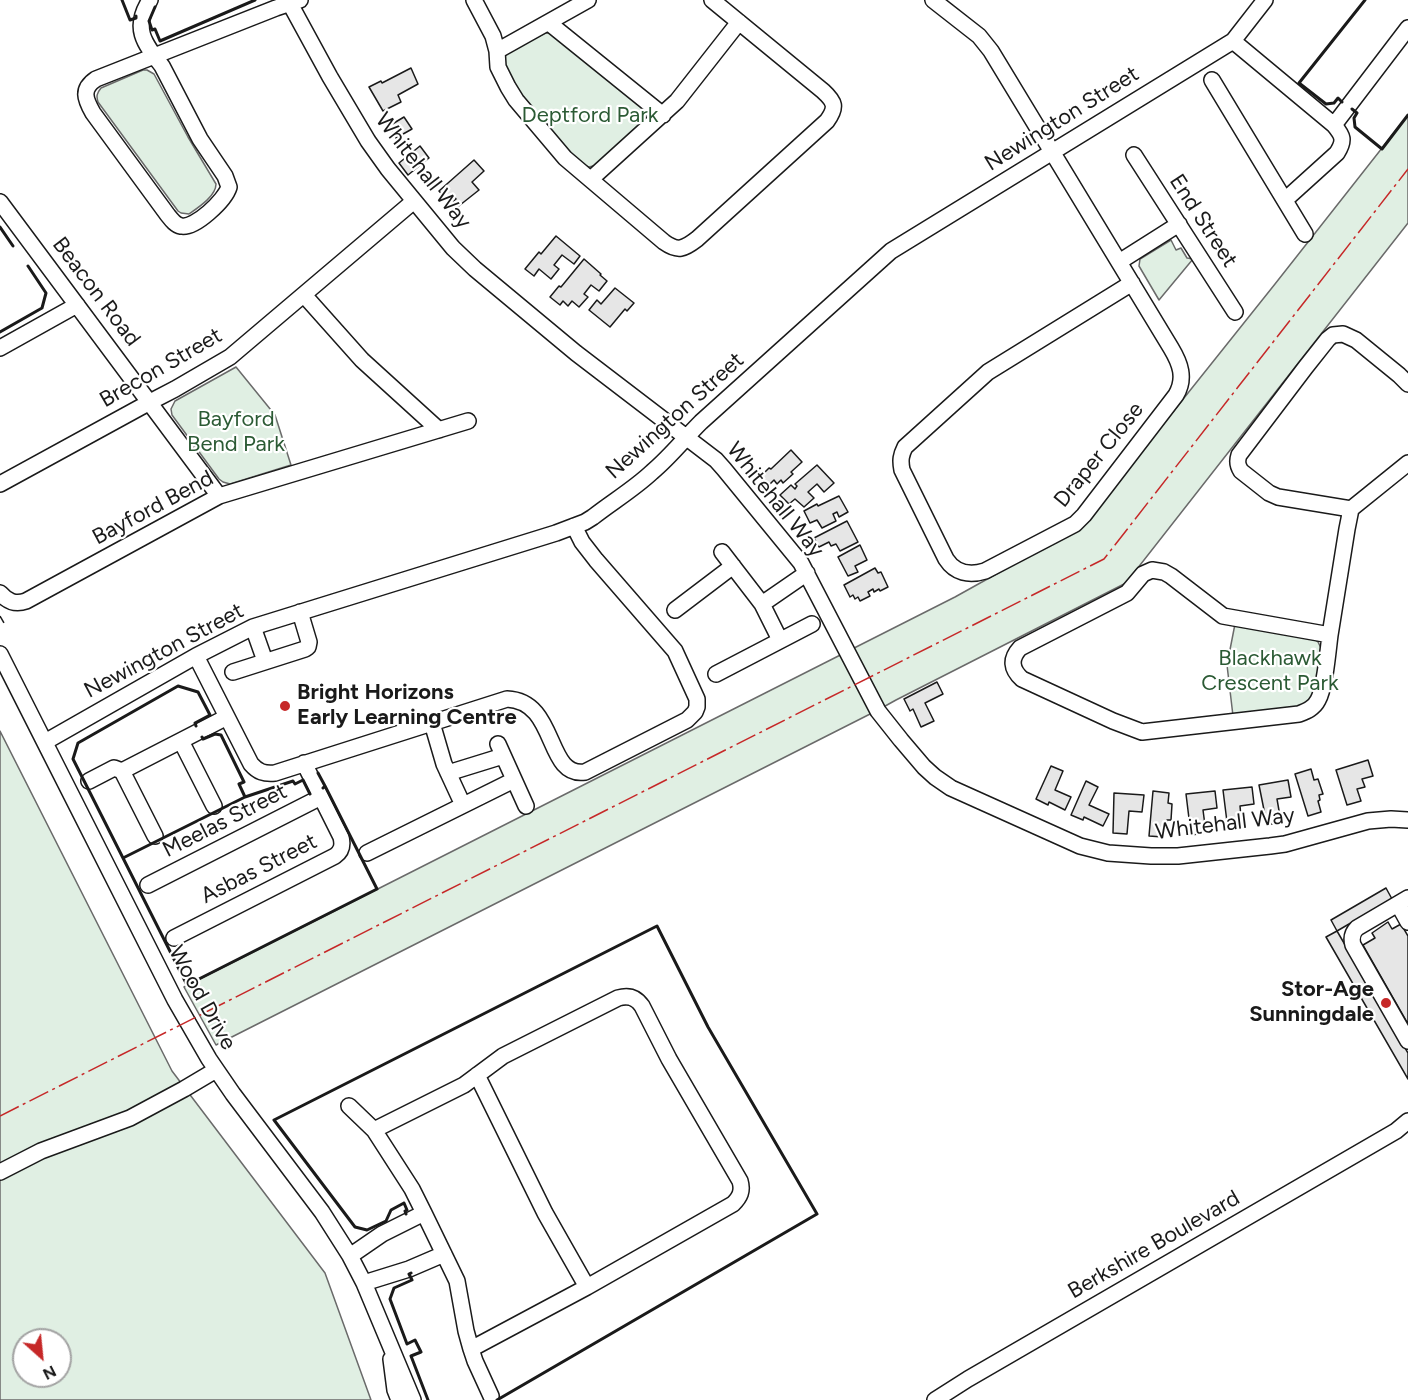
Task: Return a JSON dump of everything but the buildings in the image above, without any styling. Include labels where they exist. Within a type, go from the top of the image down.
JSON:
[{"type":"street","points":[[150,0],[140,25],[149,51],[154,56],[162,66],[200,139],[225,176],[229,187],[224,197],[204,216],[190,225],[183,226],[172,220],[87,103],[86,89],[96,79],[154,56],[293,1]]},
{"type":"street","points":[[474,0],[493,36],[498,67],[516,100],[565,158],[664,242],[676,249],[683,248],[697,239],[827,121],[834,108],[830,98],[712,0]]},
{"type":"street","points":[[497,51],[588,0]]},
{"type":"street","name":"Draper Close","points":[[933,0],[979,36],[991,51],[1053,152],[1132,283],[1177,359],[1182,381],[1176,394],[1075,524],[985,571],[968,573],[954,568],[946,559],[902,470],[900,461],[905,447],[988,372],[1132,283]]},
{"type":"street","name":"Newington Street","points":[[45,742],[196,656],[253,627],[545,537],[593,517],[651,474],[714,410],[891,251],[1233,42],[1265,0]]},
{"type":"street","name":"Whitehall Way","points":[[293,1],[330,78],[368,141],[414,201],[453,248],[475,269],[576,353],[716,460],[794,554],[807,573],[873,704],[901,740],[935,777],[951,788],[1080,846],[1108,853],[1178,856],[1285,844],[1368,821],[1408,820]]},
{"type":"street","points":[[591,179],[677,101],[739,22]]},
{"type":"street","points":[[549,23],[663,115]]},
{"type":"street","points":[[1334,125],[1408,28]]},
{"type":"street","points":[[1233,42],[1334,125],[1343,140],[1336,153],[1285,200]]},
{"type":"street","points":[[1212,80],[1305,234]]},
{"type":"street","name":"End Street","points":[[1134,155],[1235,312]]},
{"type":"street","name":"Brecon Street","points":[[0,484],[230,357],[414,201]]},
{"type":"street","name":"Beacon Road","points":[[0,202],[219,496]]},
{"type":"street","points":[[1119,262],[1179,225]]},
{"type":"street","points":[[304,295],[362,360],[439,430]]},
{"type":"street","points":[[0,348],[77,305]]},
{"type":"street","points":[[1351,509],[1269,494],[1241,471],[1237,461],[1239,455],[1333,334],[1343,334],[1356,340],[1408,384]]},
{"type":"street","name":"Bayford Bend","points":[[0,593],[11,602],[26,601],[219,496],[468,421]]},
{"type":"street","points":[[1330,635],[1222,616],[1171,576],[1152,570],[1143,574],[1127,593],[1020,648],[1015,654],[1012,665],[1022,679],[1142,732],[1299,714],[1307,711],[1314,705],[1321,693],[1351,509],[1408,463]]},
{"type":"street","points":[[196,656],[251,764],[263,773],[275,773],[507,699],[515,699],[529,705],[539,716],[565,766],[579,773],[687,720],[695,712],[697,699],[675,651],[596,560],[582,542],[574,526]]},
{"type":"street","points":[[722,552],[762,604],[780,640]]},
{"type":"street","points":[[675,610],[733,566]]},
{"type":"street","points":[[762,604],[807,573]]},
{"type":"street","points":[[233,672],[308,647],[309,642],[300,612]]},
{"type":"street","points":[[716,674],[812,624]]},
{"type":"street","points":[[253,627],[265,661]]},
{"type":"street","name":"Wood Drive","points":[[0,654],[199,1044],[322,1212],[351,1256],[413,1400]]},
{"type":"street","points":[[122,771],[227,717]]},
{"type":"street","points":[[432,723],[444,764],[463,805]]},
{"type":"street","points":[[181,741],[214,806]]},
{"type":"street","points":[[448,773],[501,750],[526,806]]},
{"type":"street","name":"Asbas Street","points":[[174,938],[338,854],[342,847],[341,837],[304,764]]},
{"type":"street","points":[[89,781],[114,768],[122,771],[155,836]]},
{"type":"street","points":[[367,853],[514,780]]},
{"type":"street","name":"Meelas Street","points":[[148,885],[321,798]]},
{"type":"street","points":[[1408,922],[1403,901],[1357,928],[1352,940],[1408,1041]]},
{"type":"street","points":[[374,1130],[464,1085],[503,1056],[624,996],[635,999],[642,1006],[669,1059],[740,1181],[740,1196],[733,1204],[587,1287],[471,1349]]},
{"type":"street","points":[[0,1172],[41,1151],[130,1118],[216,1070]]},
{"type":"street","points":[[477,1075],[545,1213],[587,1287]]},
{"type":"street","points":[[349,1106],[374,1130],[412,1189],[424,1213],[457,1281],[471,1349],[491,1396]]},
{"type":"street","name":"Berkshire Boulevard","points":[[935,1400],[1402,1130],[1408,1121]]},
{"type":"street","points":[[351,1256],[382,1234],[424,1213]]},
{"type":"street","points":[[364,1284],[444,1254]]},
{"type":"street","name":"Wood Drive","points":[[390,1347],[395,1390],[399,1400]]},
{"type":"green space","name":"Deptford Park","points":[[545,33],[550,33],[642,106],[646,115],[645,120],[597,165],[589,167],[580,164],[519,96],[504,68],[507,53]]},
{"type":"green space","points":[[143,70],[154,74],[216,184],[210,197],[189,214],[178,211],[98,102],[97,95],[101,88]]},
{"type":"green space","points":[[1408,115],[1408,223],[1126,583],[216,1045],[184,987],[955,597],[1070,533],[1089,517]]},
{"type":"green space","points":[[1171,240],[1176,250],[1181,248],[1187,258],[1193,259],[1159,300],[1139,266],[1140,259]]},
{"type":"green space","name":"Bayford Bend Park","points":[[236,367],[275,415],[291,465],[230,484],[219,479],[172,415],[171,409],[175,401]]},
{"type":"green space","name":"Blackhawk Crescent Park","points":[[1235,624],[1314,639],[1318,642],[1322,650],[1315,692],[1310,701],[1302,707],[1233,716],[1227,665]]},
{"type":"green space","points":[[0,731],[172,1071],[325,1273],[371,1400],[0,1400]]},
{"type":"fence","points":[[0,616],[4,623]]},
{"type":"wall","points":[[122,0],[130,20],[136,16]]},
{"type":"wall","points":[[155,7],[149,21],[160,41],[255,0]]},
{"type":"wall","points":[[1342,102],[1338,98],[1334,103],[1326,104],[1299,83],[1365,0]]},
{"type":"wall","points":[[1352,109],[1357,113],[1354,118],[1355,127],[1382,149],[1408,115]]},
{"type":"wall","points":[[0,227],[13,246]]},
{"type":"wall","points":[[0,332],[42,308],[46,293],[28,266]]},
{"type":"wall","points":[[125,857],[123,858],[73,759],[78,743],[178,686],[198,692],[210,715],[195,723],[196,726]]},
{"type":"wall","points":[[202,737],[203,739],[215,734],[221,735],[244,782],[239,784],[245,797],[243,798]]},
{"type":"wall","points":[[318,773],[325,786]]},
{"type":"wall","points":[[310,794],[303,780],[295,784],[293,781],[245,797],[123,858],[187,985],[377,889],[325,786],[323,788]]},
{"type":"wall","points":[[406,1214],[404,1203],[391,1210],[386,1221],[367,1230],[355,1227],[274,1120],[657,926],[708,1027],[817,1214],[497,1400]]},
{"type":"wall","points":[[411,1273],[409,1274],[412,1280],[394,1288],[390,1299],[407,1344],[415,1340],[421,1352],[411,1356],[428,1400]]},
{"type":"power","points":[[0,1116],[1104,559],[1408,169]]},
{"type":"place","name":"Bright Horizons Early Learning Centre","points":[[285,706]]},
{"type":"place","name":"Stor-Age Sunningdale","points":[[1386,1003]]}]
